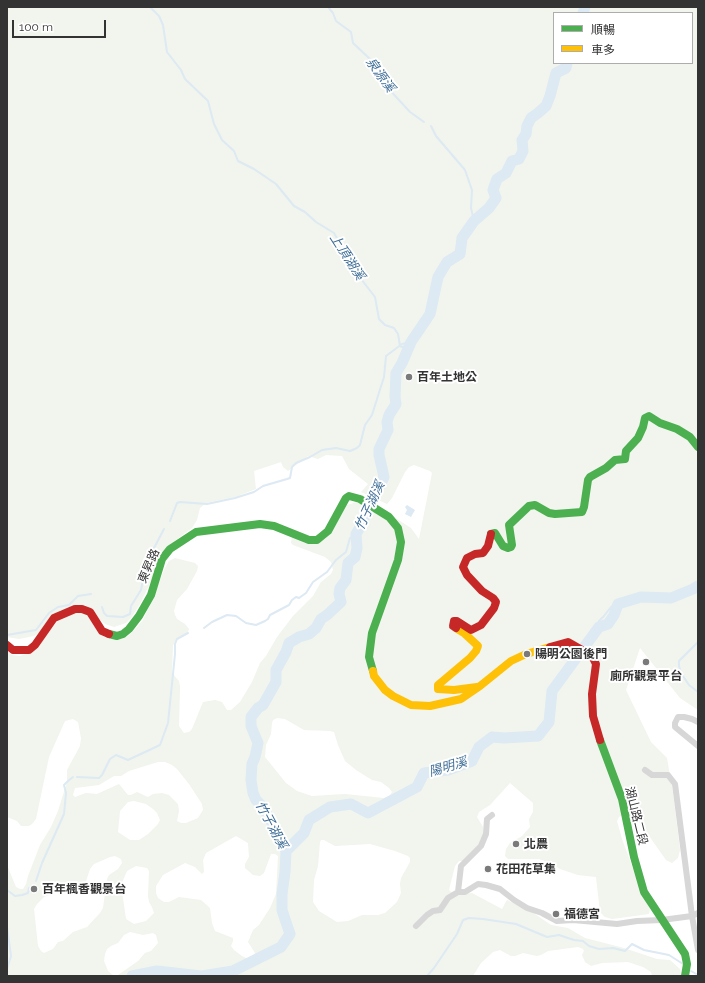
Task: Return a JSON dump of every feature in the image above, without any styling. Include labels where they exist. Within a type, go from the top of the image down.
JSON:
[{"type":"street","points":[[480,686],[454,690],[438,689],[438,685],[470,658],[478,646],[464,633],[453,626],[454,621],[457,621],[471,630],[482,625],[494,608],[496,602],[493,598],[482,592],[467,575],[463,567],[467,558],[475,554],[483,553],[488,546],[491,534],[495,533],[503,546],[508,548],[511,547],[509,525],[529,506],[535,505],[549,513],[555,514],[582,512],[590,477],[606,468],[615,460],[625,458],[626,451],[638,438],[645,418],[649,416],[660,423],[678,429],[690,437],[698,447]]},
{"type":"street","name":"東昇路","points":[[7,645],[13,650],[29,650],[35,645],[54,618],[75,609],[82,609],[90,612],[102,631],[117,636],[123,634],[139,616],[151,595],[162,559],[170,549],[196,532],[260,524],[274,526],[309,540],[317,540],[328,531],[346,498],[350,496],[360,499],[380,511],[389,517],[398,528],[400,549],[398,560],[372,633],[369,657],[374,676],[385,690],[403,702],[430,706],[460,699],[480,686]]},
{"type":"street","name":"湖山路二段","points":[[480,686],[511,661],[526,654],[568,642],[589,654],[593,658],[596,664],[592,694],[593,716],[602,747],[622,800],[634,857],[644,892],[685,954],[687,964],[685,976]]},
{"type":"street","points":[[698,722],[684,717],[678,717],[675,723],[676,727],[681,732],[698,746]]},
{"type":"street","points":[[645,770],[652,775],[668,775],[675,784],[695,914],[698,950]]},
{"type":"street","points":[[458,892],[461,866],[481,846],[486,834],[487,819],[492,814]]},
{"type":"street","points":[[416,926],[427,915],[440,910],[448,898],[458,892],[465,892],[478,884],[486,884],[500,890],[526,908],[542,913],[557,921],[573,920],[617,924],[637,921],[662,920],[695,914]]},
{"type":"shaded area","points":[[7,7],[698,7],[698,710],[680,698],[640,648],[626,690],[651,742],[667,758],[680,850],[678,858],[672,863],[666,860],[640,823],[633,818],[622,815],[619,817],[617,821],[622,839],[642,893],[650,909],[649,914],[612,919],[605,917],[600,912],[596,877],[578,875],[560,869],[551,863],[539,859],[508,859],[505,856],[506,849],[510,843],[522,836],[530,827],[529,819],[533,812],[533,803],[510,783],[490,805],[479,812],[477,817],[483,827],[483,834],[480,844],[463,861],[459,861],[455,866],[449,890],[459,894],[472,893],[502,909],[507,900],[532,912],[551,925],[568,928],[585,938],[624,948],[657,959],[670,960],[680,969],[681,976],[652,976],[651,972],[643,967],[628,962],[602,963],[591,966],[585,962],[582,955],[584,951],[583,949],[578,947],[548,951],[537,956],[523,953],[511,956],[500,950],[493,952],[481,963],[473,976],[114,976],[7,976],[7,865],[16,887],[23,889],[40,845],[51,827],[58,811],[67,782],[67,770],[80,746],[81,738],[78,722],[73,719],[65,721],[49,757],[36,819],[29,826],[21,826],[17,821],[7,817],[7,651],[12,655],[20,656],[32,652],[58,621],[75,612],[83,613],[89,617],[100,635],[110,639],[121,639],[128,636],[143,620],[169,561],[175,558],[195,563],[198,566],[197,571],[187,589],[177,600],[174,611],[177,619],[185,624],[189,629],[188,632],[178,638],[173,645],[172,673],[179,681],[180,687],[179,726],[184,733],[189,732],[192,729],[203,702],[215,700],[222,702],[227,710],[231,710],[240,702],[252,682],[260,663],[277,637],[293,616],[313,596],[321,582],[331,574],[333,570],[331,562],[325,557],[293,545],[291,543],[292,537],[305,543],[316,543],[325,539],[332,531],[347,505],[357,502],[387,517],[397,519],[411,528],[419,539],[432,473],[430,471],[414,465],[409,467],[392,498],[387,504],[361,492],[368,484],[349,469],[342,456],[326,455],[318,459],[308,456],[288,471],[283,467],[281,462],[254,471],[256,489],[235,497],[206,503],[200,508],[197,520],[192,528],[168,546],[140,604],[126,623],[114,627],[105,624],[92,609],[85,605],[80,605],[34,636],[19,639],[7,637]],"holes":[[[277,718],[285,719],[304,730],[334,732],[345,761],[372,780],[381,782],[392,792],[384,798],[345,794],[312,796],[297,791],[286,783],[265,757],[266,745],[271,734],[273,720]],[[158,762],[165,762],[172,765],[189,784],[202,804],[203,810],[198,818],[186,823],[181,823],[177,821],[179,811],[178,804],[169,795],[162,793],[153,794],[148,797],[137,792],[128,795],[119,784],[97,794],[86,793],[75,797],[73,795],[75,788],[99,785],[114,776],[121,776],[129,771]],[[134,801],[146,804],[157,813],[160,820],[148,834],[139,840],[130,840],[118,832],[120,811],[128,802]],[[236,836],[248,843],[249,857],[245,864],[245,868],[253,875],[260,876],[264,873],[271,854],[278,856],[276,894],[270,908],[259,925],[253,930],[248,942],[255,953],[250,960],[234,950],[231,946],[233,938],[215,931],[212,923],[210,908],[201,900],[179,897],[169,902],[164,902],[158,898],[156,886],[163,875],[185,863],[195,867],[202,874],[204,872],[203,860],[206,853]],[[321,840],[324,840],[335,846],[370,844],[408,856],[410,858],[410,862],[401,878],[401,893],[397,902],[385,913],[378,915],[362,915],[348,921],[337,922],[319,911],[313,902],[314,880],[318,866]],[[115,856],[121,859],[122,863],[118,869],[109,875],[107,879],[103,908],[100,913],[87,927],[73,932],[63,941],[58,942],[53,949],[44,953],[41,951],[38,946],[34,909],[37,904],[44,897],[57,892],[64,890],[76,892],[85,884],[90,869],[94,864]],[[136,866],[147,868],[149,871],[148,896],[154,913],[146,921],[134,924],[126,919],[121,885],[127,871]],[[130,932],[143,935],[153,933],[156,935],[158,943],[151,951],[145,953],[138,961],[118,975],[114,976],[108,971],[104,961],[107,949],[118,943],[124,935]]]},
{"type":"shaded area","points":[[407,505],[415,510],[411,517],[405,514],[407,510],[405,507]]},
{"type":"waterway","name":"上頂湖溪","points":[[150,7],[159,16],[163,25],[167,52],[181,70],[185,79],[208,101],[214,124],[222,140],[234,151],[238,161],[254,169],[276,184],[294,206],[334,233],[345,253],[350,256],[358,275],[375,297],[379,319],[385,325],[394,328],[398,334],[400,346],[407,349]]},
{"type":"waterway","name":"泉源溪","points":[[328,7],[333,13],[336,21],[351,32],[353,43],[370,59],[378,76],[387,87],[410,112],[424,122]]},
{"type":"waterway","name":"竹子湖溪","points":[[583,12],[585,7]]},
{"type":"waterway","name":"竹子湖溪","points":[[202,976],[233,971],[281,947],[290,934],[282,910],[286,851],[271,821],[262,806],[256,800],[253,793],[251,780],[252,764],[258,743],[251,726],[251,717],[258,708],[263,705],[276,682],[276,670],[286,652],[289,643],[299,637],[309,634],[316,628],[321,619],[341,602],[339,594],[340,588],[346,580],[348,563],[355,557],[357,548],[356,534],[362,524],[372,495],[378,489],[384,477],[379,449],[388,430],[387,422],[389,415],[396,404],[396,373],[411,342],[430,314],[438,277],[447,262],[460,254],[462,238],[474,221],[489,208],[496,198],[493,190],[497,179],[506,173],[512,161],[519,159],[523,151],[522,140],[526,134],[527,126],[531,118],[546,106],[556,73],[566,68],[567,64]]},
{"type":"waterway","name":"泉源溪","points":[[431,126],[436,136],[465,170],[472,190],[471,208],[474,221]]},
{"type":"waterway","points":[[170,521],[177,503],[207,504],[235,498],[254,492],[263,486],[290,478],[292,467],[296,463],[322,450],[336,448],[350,451],[357,448],[360,445],[365,425],[372,415],[384,377],[386,356],[402,344],[411,342]]},
{"type":"waterway","points":[[102,607],[107,616],[123,617],[130,614],[131,606],[141,590],[146,565],[152,558],[154,548],[164,529]]},
{"type":"waterway","points":[[204,628],[212,622],[227,615],[236,616],[246,623],[256,625],[265,621],[270,615],[289,605],[296,597],[299,598],[306,593],[313,582],[327,572],[336,560],[346,552],[350,538],[356,534]]},
{"type":"waterway","name":"陽明溪","points":[[286,851],[304,833],[309,820],[330,807],[351,804],[368,813],[417,787],[424,773],[448,770],[472,761],[479,747],[492,737],[504,738],[538,736],[549,722],[552,691],[599,627],[608,624],[614,615],[618,604],[641,597],[671,598],[698,586]]},
{"type":"waterway","points":[[7,635],[36,630],[49,613],[58,607],[69,605],[78,596],[91,594]]},
{"type":"waterway","points":[[599,627],[599,621],[611,607],[618,604]]},
{"type":"waterway","points":[[77,777],[99,778],[110,759],[116,755],[128,760],[160,745],[168,723],[175,644],[177,639],[188,633]]},
{"type":"waterway","points":[[698,642],[679,661],[681,673],[689,685],[698,692]]},
{"type":"waterway","points":[[36,881],[42,863],[64,814],[66,793],[64,785],[73,777]]},
{"type":"waterway","points":[[7,890],[15,896],[28,893],[29,888],[33,888]]},
{"type":"waterway","points":[[427,976],[457,934],[463,920],[469,918],[516,924],[547,937],[559,935],[574,940],[583,941],[589,946],[599,949],[613,948],[625,951],[632,944],[644,950],[669,955],[683,964]]},
{"type":"waterway","points":[[7,927],[11,956],[7,969]]},
{"type":"waterway","name":"竹子湖溪","points":[[132,976],[157,971],[201,976]]},
{"type":"waterway","points":[[691,971],[698,975]]},
{"type":"traffic: fast","points":[[491,534],[495,533],[503,546],[508,548],[511,547],[509,525],[529,506],[535,505],[549,513],[555,514],[582,512],[588,480],[590,477],[606,468],[615,460],[625,459],[626,451],[638,438],[645,418],[649,416],[660,423],[677,429],[690,437],[698,447]]},
{"type":"traffic: fast","points":[[109,634],[117,636],[123,634],[129,629],[139,616],[151,595],[162,559],[170,549],[196,532],[260,524],[274,526],[309,540],[317,540],[328,531],[346,498],[349,496],[360,499],[389,517],[398,528],[401,542],[398,560],[372,633],[369,657],[373,671]]},
{"type":"traffic: fast","points":[[600,740],[622,799],[634,857],[644,892],[685,954],[687,964],[685,976]]},
{"type":"traffic: slow","points":[[456,628],[478,646],[470,658],[438,685],[438,689],[454,690],[477,687]]},
{"type":"traffic: slow","points":[[373,671],[374,676],[385,690],[393,696],[411,705],[430,706],[461,699],[511,661],[526,654],[550,647]]},
{"type":"traffic: jam","points":[[456,628],[453,626],[454,621],[457,621],[471,630],[481,625],[494,608],[496,602],[493,598],[482,591],[467,575],[463,567],[467,558],[475,554],[483,553],[488,546],[491,534]]},
{"type":"traffic: jam","points":[[7,645],[13,650],[29,650],[35,645],[54,618],[75,609],[82,609],[90,612],[102,631],[109,634]]},
{"type":"traffic: jam","points":[[550,647],[568,642],[589,654],[593,658],[596,664],[592,694],[593,716],[600,740]]},
{"type":"place","name":"百年土地公","points":[[409,377]]},
{"type":"place","name":"陽明公園後門","points":[[527,654]]},
{"type":"place","name":"廁所觀景平台","points":[[646,662]]},
{"type":"place","name":"北農","points":[[516,844]]},
{"type":"place","name":"花田花草集","points":[[488,869]]},
{"type":"place","name":"百年楓香觀景台","points":[[34,889]]},
{"type":"place","name":"福德宮","points":[[556,914]]}]
